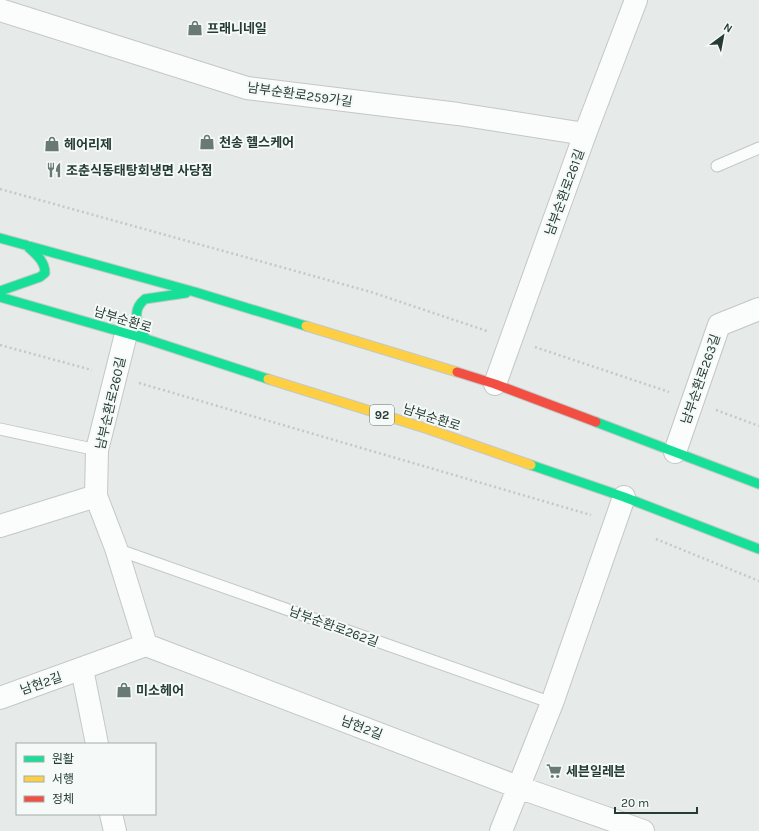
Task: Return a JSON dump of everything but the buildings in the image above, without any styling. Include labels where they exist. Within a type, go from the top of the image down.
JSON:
[{"type":"main road","points":[[0,238],[195,292],[495,384],[759,484]]},
{"type":"main road","points":[[0,291],[13,284],[37,279],[43,274],[45,268],[44,262],[25,245]]},
{"type":"main road","points":[[136,337],[135,315],[141,301],[150,298],[195,292]]},
{"type":"main road","name":"남부순환로","points":[[0,297],[136,337],[333,401],[428,429],[624,497],[759,549]]},
{"type":"street","name":"남부순환로261길","points":[[495,384],[585,134],[636,0]]},
{"type":"street","name":"남부순환로259가길","points":[[0,10],[247,88],[458,114],[585,134]]},
{"type":"street","name":"남부순환로263길","points":[[675,452],[719,325],[759,309]]},
{"type":"street","name":"남부순환로260길","points":[[136,337],[115,376],[97,450],[96,496],[116,548],[146,645]]},
{"type":"street","points":[[0,526],[96,496]]},
{"type":"street","points":[[501,831],[552,703],[624,497]]},
{"type":"street","name":"남현2길","points":[[0,698],[146,645],[518,787],[643,831]]},
{"type":"street","points":[[82,669],[97,743]]},
{"type":"street","points":[[111,815],[115,831]]},
{"type":"lane","points":[[717,166],[759,148]]},
{"type":"lane","points":[[0,429],[97,450]]},
{"type":"lane","name":"남부순환로262길","points":[[116,548],[552,703]]},
{"type":"path","points":[[0,189],[371,292],[693,401],[759,426]]},
{"type":"path","points":[[0,345],[115,376],[615,522]]},
{"type":"path","points":[[651,537],[759,581]]},
{"type":"traffic: fast","points":[[0,238],[195,292],[306,326]]},
{"type":"traffic: fast","points":[[0,291],[40,277],[45,273],[45,268],[41,261],[26,245]]},
{"type":"traffic: fast","points":[[146,339],[140,329],[137,318],[140,304],[145,299],[186,293]]},
{"type":"traffic: fast","points":[[0,297],[146,339],[268,379]]},
{"type":"traffic: fast","points":[[596,422],[759,484]]},
{"type":"traffic: fast","points":[[531,465],[624,497],[759,549]]},
{"type":"traffic: slow","points":[[306,326],[457,372]]},
{"type":"traffic: slow","points":[[268,379],[428,429],[531,465]]},
{"type":"traffic: jam","points":[[457,372],[495,384],[596,422]]},
{"type":"place","name":"프래니네일","points":[[195,28]]},
{"type":"place","name":"천송 헬스케어","points":[[207,142]]},
{"type":"place","name":"헤어리제","points":[[52,144]]},
{"type":"place","name":"조춘식동태탕회냉면 사당점","points":[[54,170]]},
{"type":"place","name":"미소헤어","points":[[124,690]]},
{"type":"place","name":"세븐일레븐","points":[[554,771]]}]
